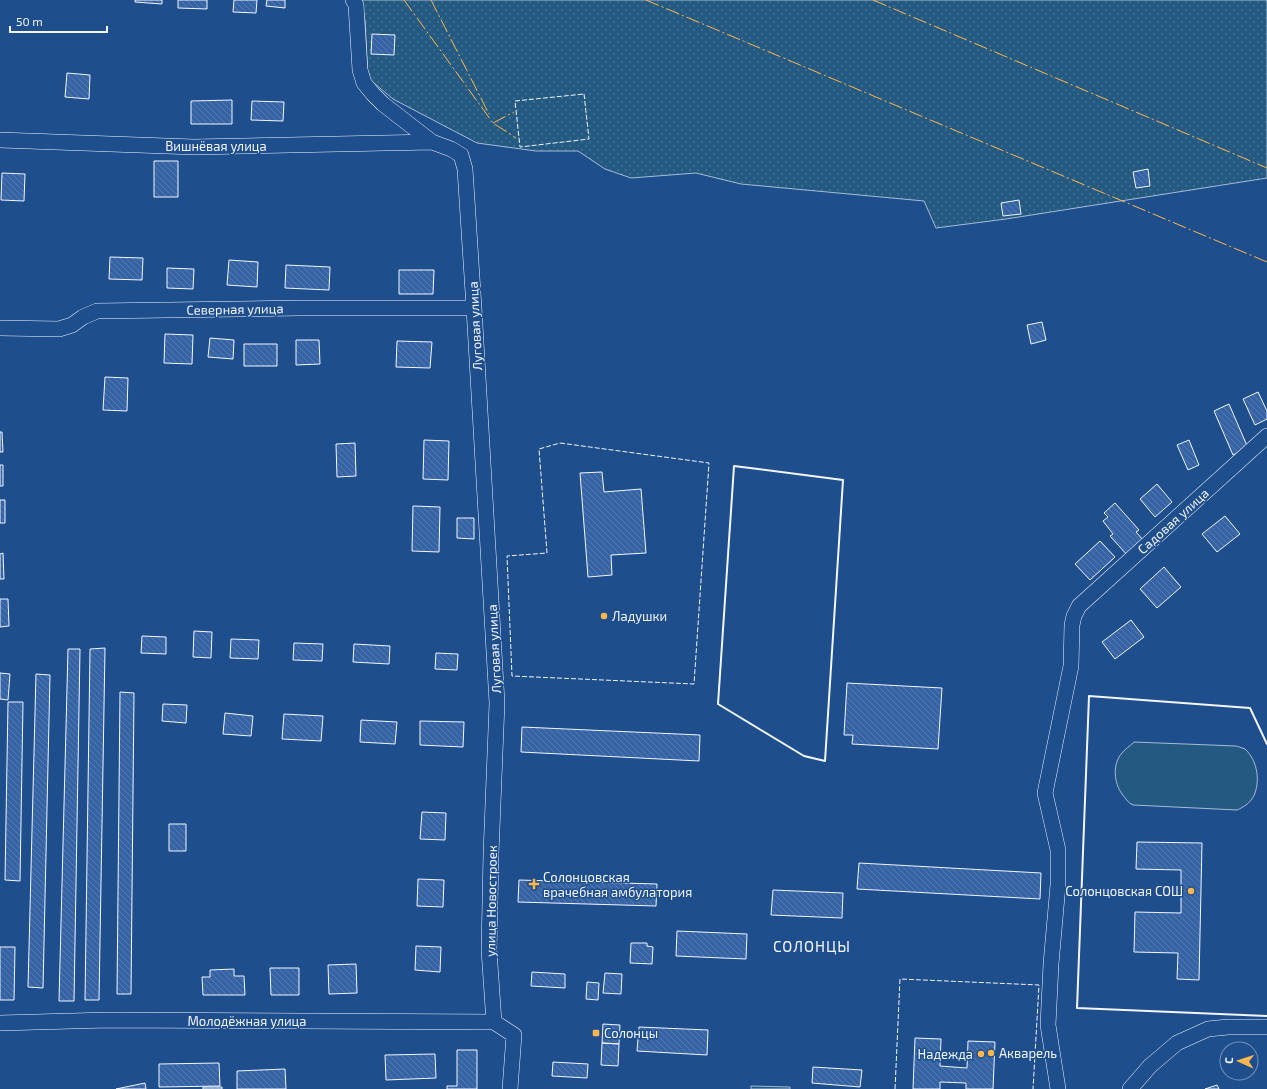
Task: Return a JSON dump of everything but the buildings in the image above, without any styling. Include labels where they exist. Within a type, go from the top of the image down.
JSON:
[{"type":"street","name":"Луговая улица","points":[[353,0],[356,5],[360,70],[364,83],[383,104],[432,142],[451,149],[461,155],[465,169],[497,703]]},
{"type":"street","name":"Вишнёвая улица","points":[[0,140],[194,147],[432,142]]},
{"type":"street","name":"Северная улица","points":[[0,328],[59,329],[72,325],[83,317],[97,311],[307,308],[474,308]]},
{"type":"street","name":"Садовая улица","points":[[1058,1089],[1048,1025],[1051,964],[1058,885],[1058,850],[1045,794],[1071,666],[1072,625],[1074,616],[1079,606],[1267,436]]},
{"type":"street","name":"улица Новостроек","points":[[494,1022],[489,950],[497,703]]},
{"type":"street","name":"Молодёжная улица","points":[[0,1024],[108,1020],[494,1022]]},
{"type":"street","points":[[494,1022],[514,1035],[510,1089]]},
{"type":"street","points":[[1130,1089],[1150,1066],[1177,1043],[1208,1029],[1228,1027],[1267,1027]]},
{"type":"shaded area","points":[[360,0],[1267,0],[1267,178],[1006,219],[936,228],[924,201],[741,184],[696,173],[631,178],[605,169],[578,151],[536,151],[477,143],[393,99],[368,78],[365,20]]},
{"type":"shaded area","points":[[1134,742],[1236,746],[1245,749],[1255,764],[1257,782],[1254,796],[1248,804],[1237,810],[1133,805],[1127,801],[1119,790],[1115,768],[1119,757]]},
{"type":"shaded area","points":[[751,1086],[790,1087],[790,1089],[751,1089]]},
{"type":"fence","points":[[584,94],[589,139],[520,147],[515,101],[584,94]]},
{"type":"fence","points":[[560,443],[709,463],[694,684],[512,676],[507,556],[547,553],[539,449],[560,443]]},
{"type":"fence","points":[[895,1089],[900,979],[1039,985],[1033,1089]]},
{"type":"wall","points":[[734,466],[843,480],[825,761],[804,756],[718,704],[734,466]]},
{"type":"wall","points":[[1267,744],[1250,708],[1089,696],[1077,1008],[1267,1016]]},
{"type":"power","points":[[404,0],[493,123],[516,138]]},
{"type":"power","points":[[431,0],[489,114]]},
{"type":"power","points":[[646,0],[1267,262]]},
{"type":"power","points":[[873,0],[1267,168]]},
{"type":"power","points":[[493,123],[514,112]]},
{"type":"place","name":"Ладушки","points":[[604,616]]},
{"type":"place","name":"Солонцовская врачебная амбулатория","points":[[534,884]]},
{"type":"place","name":"Солонцовская СОШ","points":[[1191,891]]},
{"type":"place","name":"Солонцы","points":[[596,1033]]},
{"type":"place","name":"Акварель","points":[[991,1053]]},
{"type":"place","name":"Надежда","points":[[981,1054]]},
{"type":"district","name":"СОЛОНЦЫ","points":[[812,946]]}]
